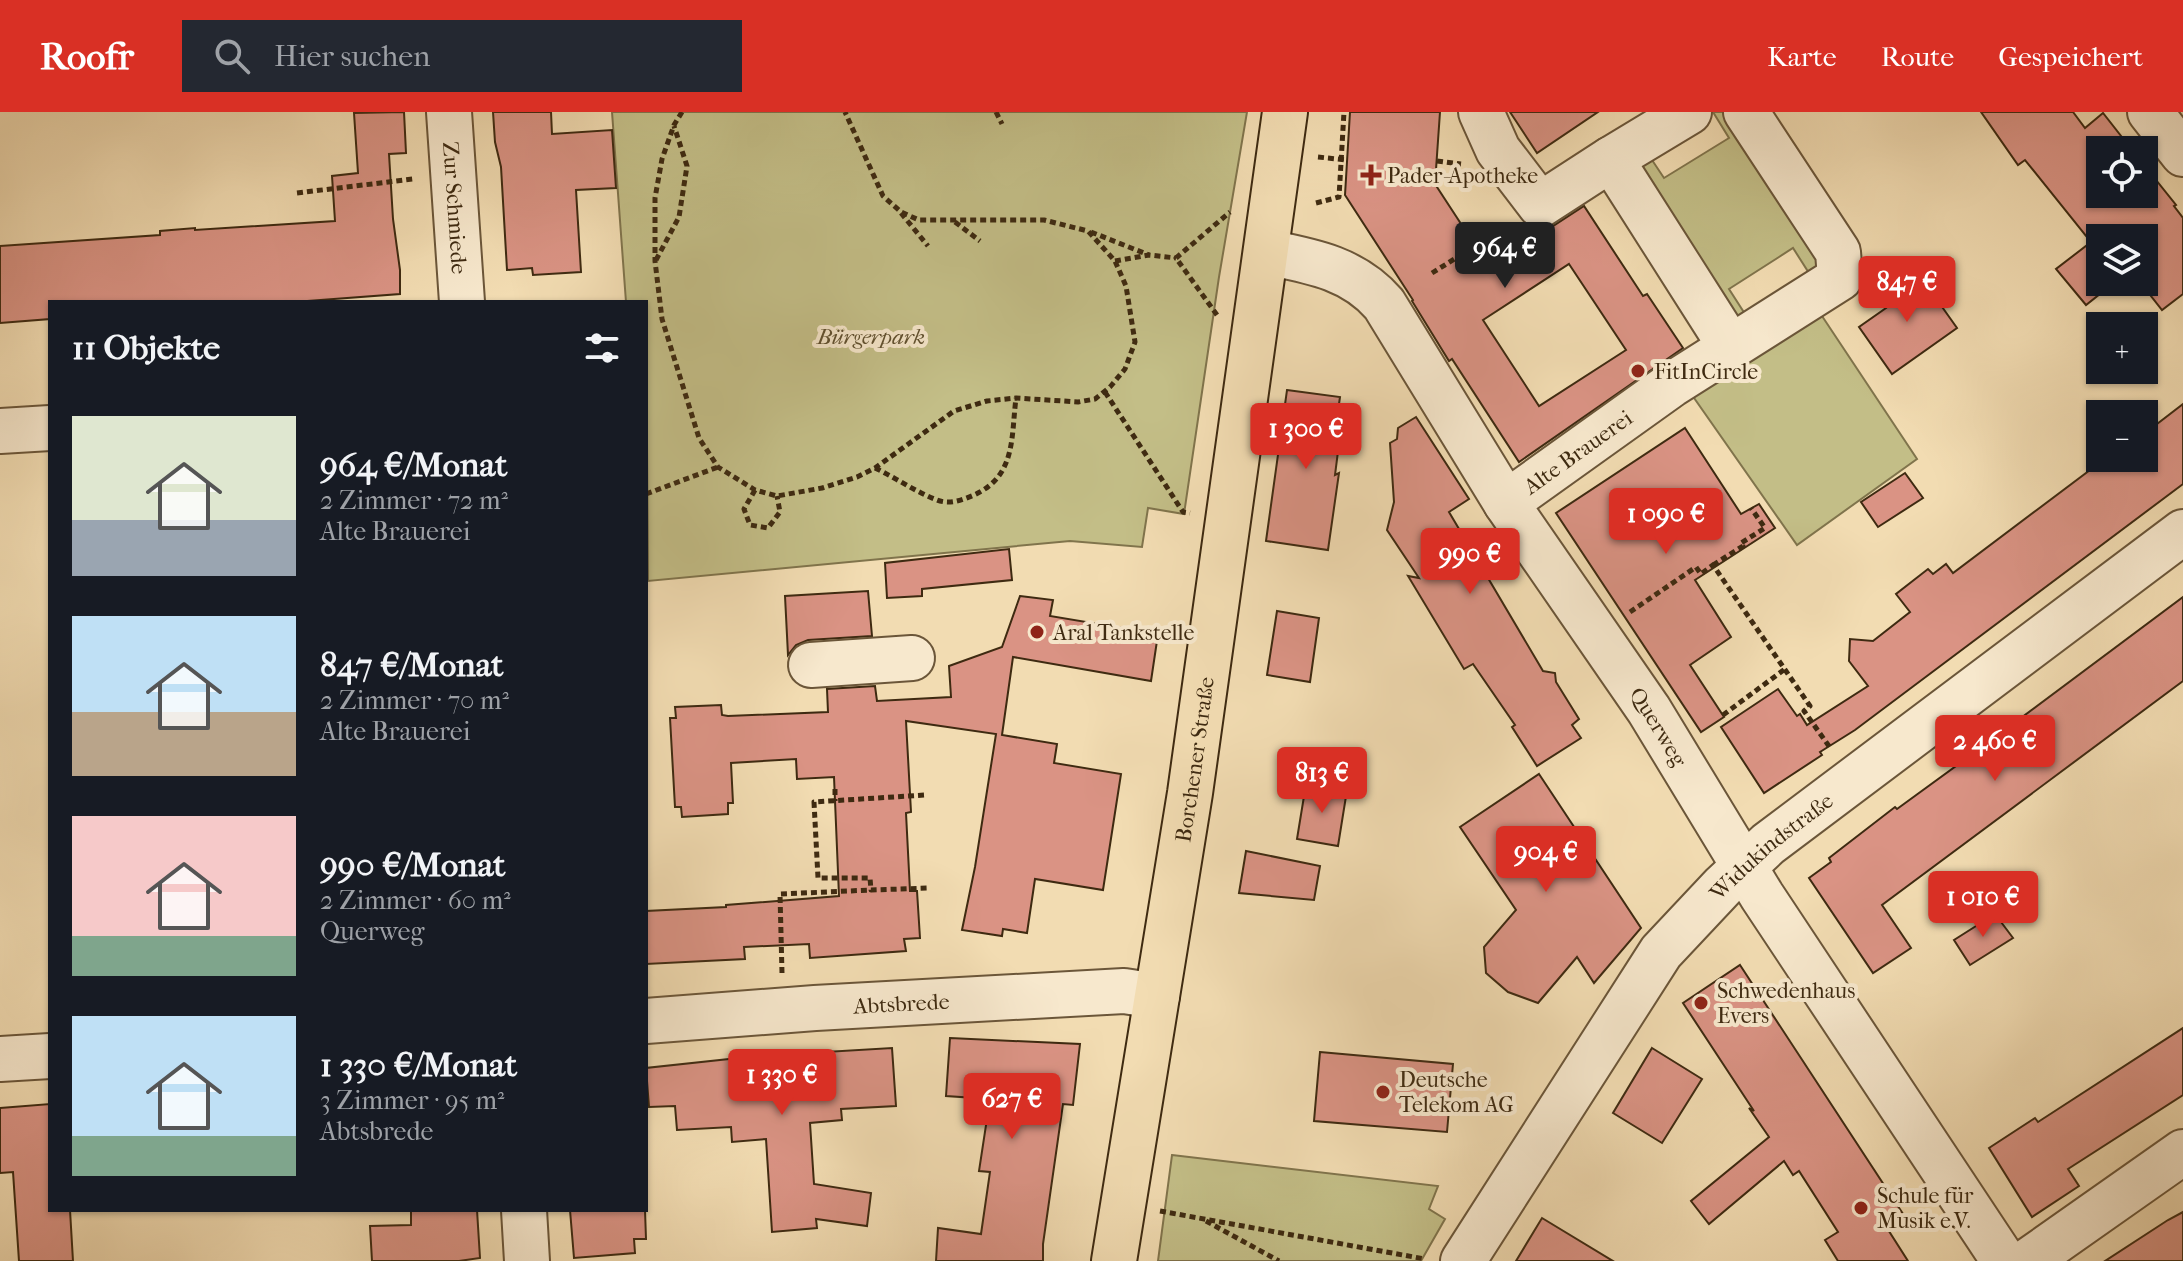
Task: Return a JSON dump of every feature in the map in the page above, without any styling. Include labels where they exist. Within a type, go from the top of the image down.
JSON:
[{"type":"main road","name":"Borchener Straße","points":[[1114,1261],[1190,793],[1285,112]]},
{"type":"street","name":"Zur Schmiede","points":[[449,112],[462,300]]},
{"type":"street","points":[[1481,112],[1498,150],[1540,205],[1689,112]]},
{"type":"street","name":"Alte Brauerei","points":[[1506,503],[1730,346],[1840,278],[1838,252],[1746,112]]},
{"type":"street","points":[[2150,112],[2183,154]]},
{"type":"street","points":[[1611,159],[1730,346]]},
{"type":"street","name":"Querweg","points":[[1266,252],[1322,263],[1355,278],[1372,290],[1384,304],[1506,503],[1649,710],[1762,896],[2004,1261]]},
{"type":"street","points":[[0,431],[48,428]]},
{"type":"street","name":"Widukindstraße","points":[[1463,1261],[1661,952],[1745,864],[2183,532]]},
{"type":"street","points":[[811,665],[912,658]]},
{"type":"street","name":"Abtsbrede","points":[[648,1021],[1124,991],[1157,996]]},
{"type":"street","points":[[0,1059],[48,1056]]},
{"type":"street","points":[[2028,1261],[2183,1152]]},
{"type":"street","points":[[524,1212],[527,1261]]},
{"type":"path","points":[[682,112],[662,159],[655,198],[655,261],[662,319],[699,438],[718,467],[755,490],[777,496],[822,488],[857,477],[875,468],[954,411],[987,401],[1016,398],[1078,402],[1095,399],[1105,392],[1125,369],[1135,342],[1126,286],[1115,261],[1088,231]]},
{"type":"path","points":[[845,112],[883,196],[901,212],[928,246]]},
{"type":"path","points":[[996,112],[1002,124]]},
{"type":"path","points":[[1316,203],[1339,197],[1344,159],[1344,112]]},
{"type":"path","points":[[655,261],[679,217],[687,166],[674,125]]},
{"type":"path","points":[[1317,157],[1344,159]]},
{"type":"path","points":[[297,193],[454,175]]},
{"type":"path","points":[[901,212],[919,220],[1044,220],[1088,231],[1149,255],[1176,258],[1240,204]]},
{"type":"path","points":[[1432,273],[1540,205]]},
{"type":"path","points":[[954,221],[980,241]]},
{"type":"path","points":[[1115,261],[1149,255]]},
{"type":"path","points":[[1176,258],[1222,320],[1255,328]]},
{"type":"path","points":[[1105,392],[1170,487],[1183,512],[1228,520]]},
{"type":"path","points":[[875,468],[940,501],[959,502],[986,489],[1000,477],[1009,456],[1016,398]]},
{"type":"path","points":[[648,493],[718,467]]},
{"type":"path","points":[[755,490],[744,509],[750,525],[768,528],[780,512],[777,496]]},
{"type":"path","points":[[1623,617],[1696,567],[1701,574],[1765,528],[1751,508]]},
{"type":"path","points":[[1713,565],[1810,706],[1804,711],[1852,780]]},
{"type":"path","points":[[1723,715],[1785,669]]},
{"type":"path","points":[[835,789],[835,801]]},
{"type":"path","points":[[871,890],[870,878],[818,878],[814,802],[924,795]]},
{"type":"path","points":[[783,1011],[780,894],[930,888]]},
{"type":"path","points":[[1123,1205],[1435,1261]]},
{"type":"path","points":[[1202,1219],[1279,1261]]},
{"type":"green space","name":"Bürgerpark","points":[[612,112],[1247,112],[1184,514],[1148,508],[1142,547],[1070,541],[648,581],[648,300],[626,300]]},
{"type":"green space","points":[[1713,112],[1724,112],[1821,265],[1809,273],[1793,248],[1729,289],[1745,314],[1731,323],[1630,165],[1648,154],[1664,178],[1729,138]]},
{"type":"green space","points":[[1820,313],[1917,459],[1797,545],[1692,395]]},
{"type":"green space","points":[[1172,1155],[1438,1186],[1429,1209],[1445,1219],[1421,1261],[1158,1261]]},
{"type":"building","points":[[404,112],[406,153],[389,154],[400,294],[320,300],[48,300],[48,319],[0,323],[0,246],[160,235],[160,231],[195,228],[335,221],[332,176],[358,173],[354,113]]},
{"type":"building","points":[[493,112],[551,112],[552,134],[612,130],[616,188],[576,190],[581,272],[533,275],[532,268],[507,270],[501,167]]},
{"type":"building","points":[[1350,112],[1440,112],[1435,184],[1482,256],[1527,226],[1541,230],[1553,226],[1584,206],[1643,296],[1647,294],[1683,348],[1519,462],[1452,359],[1449,361],[1345,195]],"holes":[[[1569,264],[1626,350],[1539,406],[1483,320]]]},
{"type":"building","points":[[1510,112],[1598,112],[1537,153]]},
{"type":"building","points":[[1981,112],[2073,112],[2085,128],[2103,113],[2121,136],[2086,136],[2086,208],[2158,208],[2158,182],[2183,218],[2183,294],[2162,310],[2151,296],[2158,296],[2158,224],[2086,224],[2086,236],[2025,160],[2018,165]]},
{"type":"building","points":[[2086,246],[2086,296],[2097,296],[2086,305],[2056,269]]},
{"type":"building","points":[[1918,273],[1957,328],[1892,374],[1859,327],[1886,308],[1880,299]]},
{"type":"building","points":[[1287,390],[1340,397],[1338,411],[1343,412],[1335,475],[1339,473],[1328,550],[1266,541]]},
{"type":"building","points":[[2183,404],[2183,484],[1855,730],[1820,752],[1822,755],[1764,793],[1721,727],[1778,689],[1807,725],[1868,686],[1849,661],[1850,639],[1873,641],[1910,612],[1896,594],[1928,569],[1933,574],[1946,564],[1953,573],[2087,472],[2158,472],[2158,423]]},
{"type":"building","points":[[1416,417],[1469,499],[1449,512],[1543,671],[1555,673],[1556,682],[1579,719],[1572,725],[1581,738],[1537,766],[1512,727],[1515,725],[1473,664],[1464,669],[1408,576],[1419,578],[1387,530],[1394,502],[1390,443],[1397,439],[1398,428]]},
{"type":"building","points":[[1685,428],[1741,514],[1759,504],[1775,528],[1695,580],[1731,637],[1690,665],[1724,717],[1701,732],[1556,513]]},
{"type":"building","points":[[1905,473],[1923,498],[1878,527],[1861,502]]},
{"type":"building","points":[[1009,549],[1012,580],[922,589],[922,596],[887,598],[885,563]]},
{"type":"building","points":[[868,591],[872,636],[808,640],[796,645],[788,655],[785,596]]},
{"type":"building","points":[[1020,596],[1053,600],[1050,616],[1158,634],[1151,681],[1013,657],[1002,735],[1057,744],[1054,763],[1121,774],[1103,890],[1035,879],[1027,933],[1003,929],[1002,936],[962,930],[996,734],[906,721],[911,812],[906,813],[910,891],[917,891],[920,938],[904,939],[906,951],[810,958],[809,944],[744,947],[745,959],[648,964],[648,911],[839,896],[834,777],[797,779],[796,759],[731,763],[733,803],[728,803],[728,814],[682,817],[681,807],[675,807],[670,718],[676,718],[675,707],[721,705],[722,715],[728,716],[828,712],[827,689],[875,686],[877,701],[951,697],[949,666],[1002,647]]},
{"type":"building","points":[[2183,597],[2183,681],[1882,905],[1911,948],[1873,973],[1809,878],[1831,862],[1829,858],[1895,807],[1897,809],[1978,750]]},
{"type":"building","points":[[1277,611],[1319,618],[1310,682],[1267,675]]},
{"type":"building","points":[[1539,774],[1641,928],[1594,983],[1577,957],[1538,1003],[1508,992],[1486,973],[1484,947],[1516,910],[1460,827]]},
{"type":"building","points":[[1306,784],[1347,790],[1338,846],[1297,839]]},
{"type":"building","points":[[1246,851],[1320,866],[1314,900],[1239,893]]},
{"type":"building","points":[[1995,914],[2013,938],[1970,965],[1954,940]]},
{"type":"building","points":[[1740,965],[1905,1217],[1887,1228],[1908,1261],[1838,1261],[1825,1240],[1838,1232],[1799,1171],[1793,1175],[1784,1161],[1709,1224],[1691,1201],[1769,1137],[1683,1003]]},
{"type":"building","points":[[2183,1028],[2183,1095],[2068,1169],[2079,1186],[2032,1217],[1989,1148],[2035,1118],[2038,1122]]},
{"type":"building","points":[[950,1038],[1080,1044],[1073,1105],[1063,1104],[1043,1261],[936,1261],[938,1228],[981,1234],[990,1172],[979,1171],[990,1099],[946,1096]]},
{"type":"building","points":[[892,1048],[896,1106],[841,1109],[842,1120],[810,1123],[814,1184],[871,1193],[867,1226],[816,1219],[817,1228],[772,1232],[766,1139],[732,1142],[731,1127],[677,1130],[675,1106],[649,1107],[648,1068],[757,1056]]},
{"type":"building","points":[[1652,1048],[1702,1079],[1662,1143],[1613,1113]]},
{"type":"building","name":"Deutsche Telekom AG","points":[[1320,1052],[1453,1064],[1447,1132],[1314,1121]]},
{"type":"building","points":[[48,1104],[48,1212],[70,1212],[73,1261],[19,1261],[13,1172],[0,1173],[0,1108]]},
{"type":"building","points":[[411,1212],[477,1212],[480,1258],[459,1261],[372,1261],[370,1226],[411,1225]]},
{"type":"building","points":[[570,1212],[645,1212],[646,1239],[634,1239],[635,1253],[574,1258]]},
{"type":"building","points":[[2183,1212],[2183,1261],[2105,1261],[2168,1220]]},
{"type":"building","points":[[1542,1218],[1613,1261],[1516,1261]]},
{"type":"place","name":"Pader-Apotheke","points":[[1371,175]]},
{"type":"place","name":"FitInCircle","points":[[1638,371]]},
{"type":"place","name":"Aral Tankstelle","points":[[1037,632]]},
{"type":"place","name":"Schwedenhaus Evers","points":[[1701,1003]]},
{"type":"place","name":"Deutsche Telekom AG","points":[[1383,1092]]},
{"type":"place","name":"Schule für Musik e.V.","points":[[1861,1208]]}]
